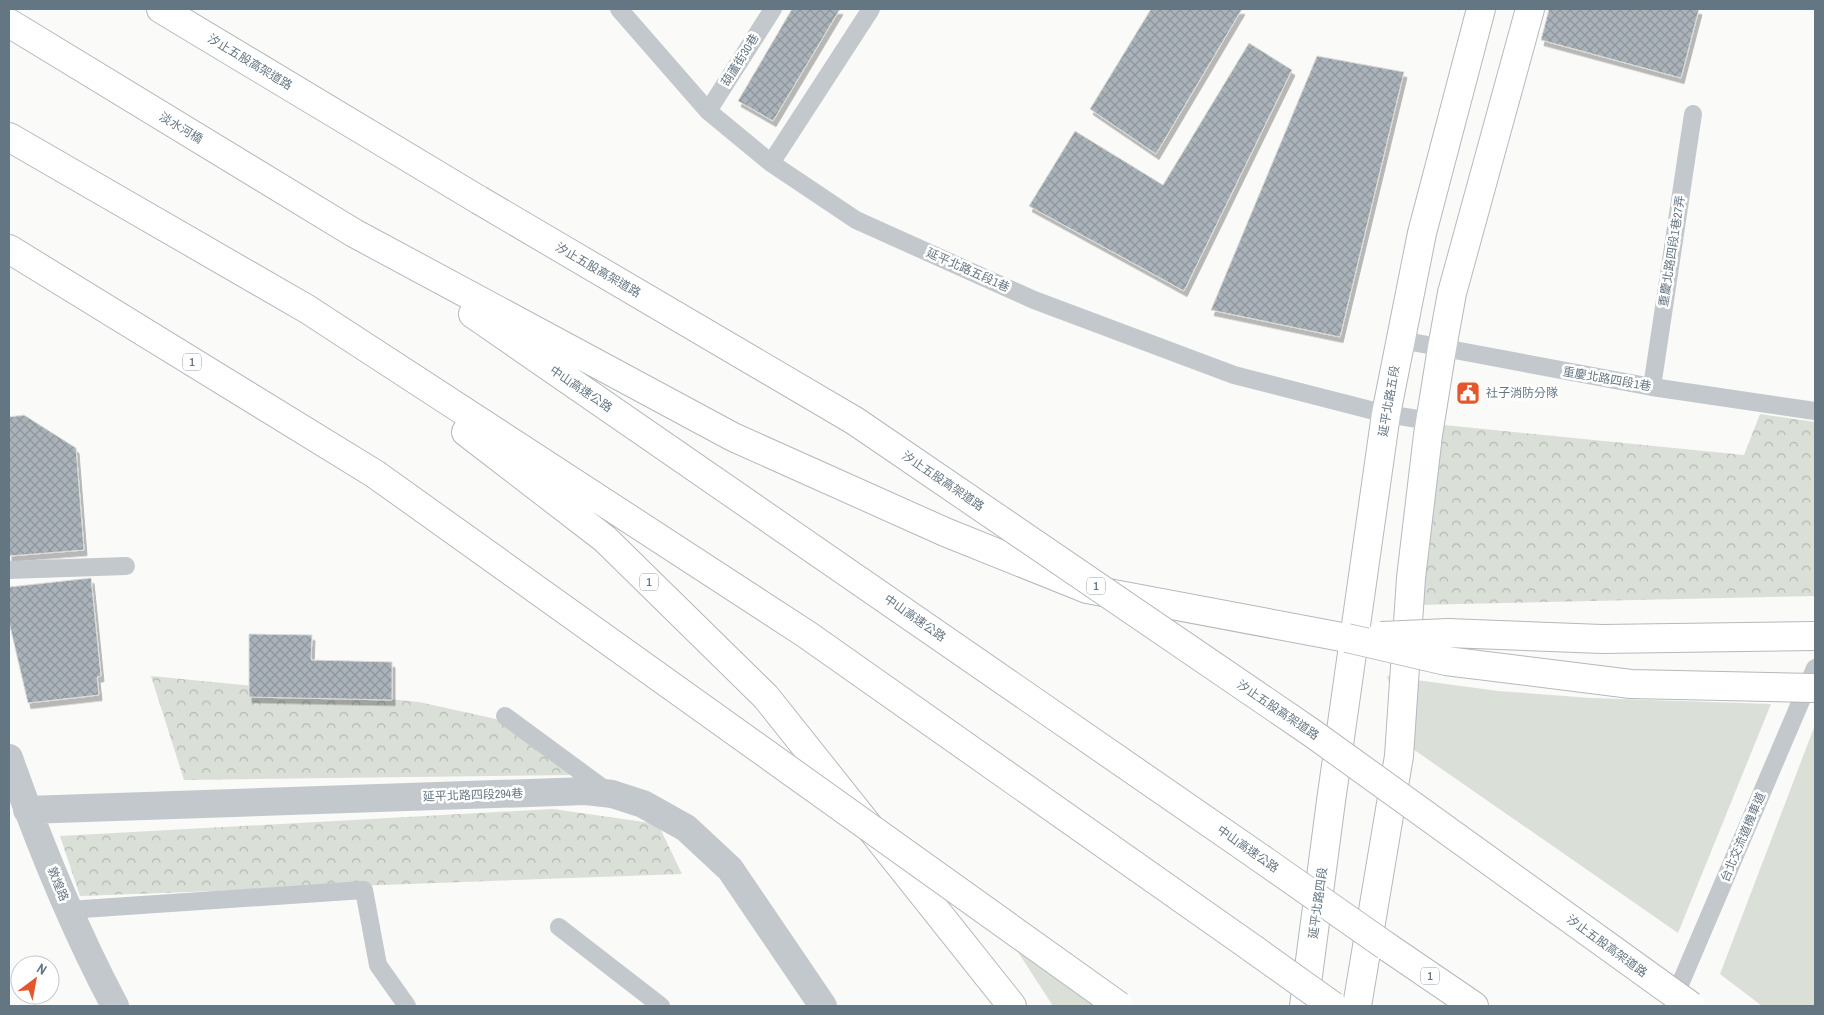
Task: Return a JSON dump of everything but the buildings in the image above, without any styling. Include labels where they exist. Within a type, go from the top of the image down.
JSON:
[{"type":"main road","points":[[9,15],[11,9]]},
{"type":"main road","name":"汐止五股高架道路","points":[[161,9],[479,200],[855,421],[1312,733],[1691,1006]]},
{"type":"main road","name":"延平北路五段","points":[[1331,800],[1386,414],[1400,340],[1422,233],[1481,9]]},
{"type":"main road","points":[[1357,1006],[1399,756],[1411,578],[1442,348],[1452,293],[1530,9]]},
{"type":"main road","name":"淡水河橋","points":[[9,23],[354,233]]},
{"type":"main road","name":"1","points":[[9,137],[307,309],[806,634],[1333,1006]]},
{"type":"main road","points":[[354,233],[732,437],[945,532],[1087,589],[1347,638],[1446,661],[1631,684],[1815,688]]},
{"type":"main road","name":"中山高速公路","points":[[354,233],[1474,1006]]},
{"type":"main road","name":"1","points":[[9,249],[375,474],[1119,1006]]},
{"type":"main road","name":"1","points":[[307,309],[605,539],[766,697],[1012,1006]]},
{"type":"main road","points":[[1347,638],[1448,633],[1602,639],[1815,636]]},
{"type":"main road","name":"延平北路四段","points":[[1304,1006],[1331,800]]},
{"type":"main road","points":[[937,910],[997,1006]]},
{"type":"street","name":"敦煌路","points":[[9,758],[27,810],[68,910],[115,1006]]},
{"type":"street","name":"延平北路四段294巷","points":[[27,810],[576,792],[612,794],[644,804],[686,828],[730,868],[823,1006]]},
{"type":"lane","name":"延平北路五段1巷","points":[[619,9],[708,111],[771,163],[856,220],[1034,300],[1234,375],[1386,414],[1431,421]]},
{"type":"lane","name":"葫蘆街30巷","points":[[708,111],[772,9]]},
{"type":"lane","points":[[771,163],[871,9]]},
{"type":"lane","name":"重慶北路四段1巷27弄","points":[[1652,387],[1693,114]]},
{"type":"lane","name":"重慶北路四段1巷","points":[[1400,340],[1652,387],[1815,411]]},
{"type":"lane","points":[[9,570],[126,566]]},
{"type":"lane","name":"台北交流道機車道","points":[[1670,1006],[1815,668]]},
{"type":"lane","points":[[505,716],[612,794]]},
{"type":"lane","points":[[68,910],[364,890],[378,966],[407,1006]]},
{"type":"lane","points":[[559,927],[661,1006]]},
{"type":"green space","points":[[1760,414],[1815,422],[1815,596],[1416,605],[1434,424],[1744,455]]},
{"type":"green space","points":[[151,676],[419,702],[496,719],[574,775],[184,780]]},
{"type":"green space","points":[[1387,676],[1498,691],[1591,698],[1771,704],[1678,933],[1410,747]]},
{"type":"green space","points":[[1815,725],[1815,1006],[1762,1006],[1720,974]]},
{"type":"green space","points":[[553,809],[658,824],[682,874],[80,896],[60,836]]},
{"type":"green space","points":[[1014,946],[1099,1006],[1053,1006]]},
{"type":"place","name":"社子消防分隊","points":[[1468,393]]}]
